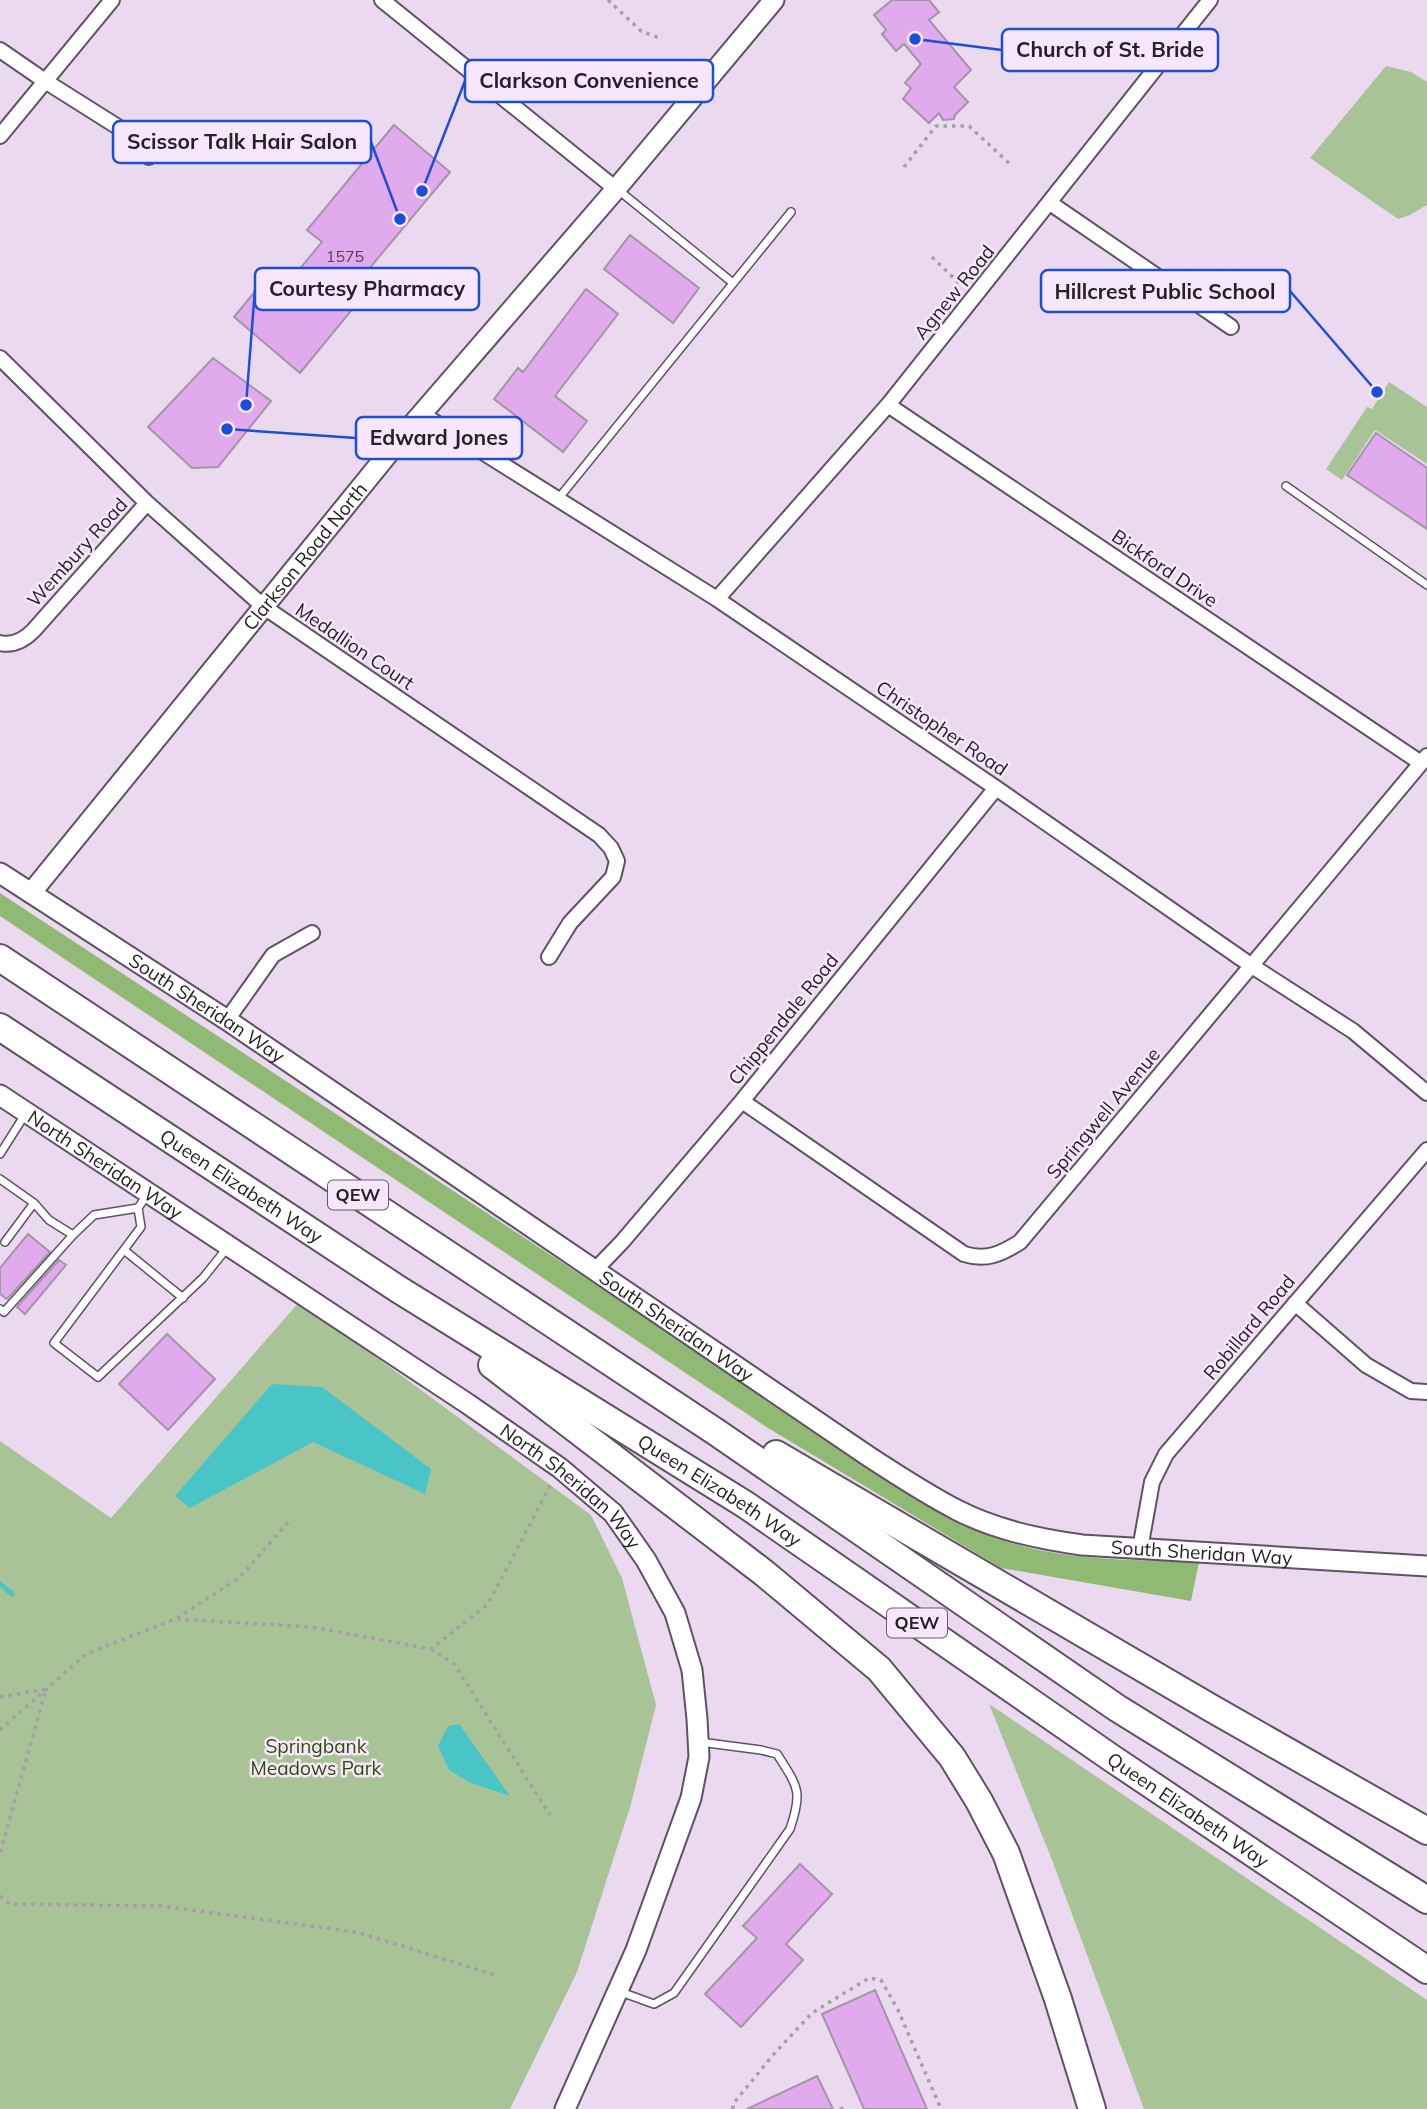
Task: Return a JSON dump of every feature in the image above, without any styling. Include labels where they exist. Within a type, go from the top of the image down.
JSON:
[{"type":"highway","name":"QEW","points":[[0,958],[716,1432],[1117,1708],[1427,1900]]},
{"type":"highway","name":"Queen Elizabeth Way","points":[[0,1027],[398,1289],[746,1505],[1110,1757],[1427,1970]]},
{"type":"highway","points":[[398,1289],[764,1573],[879,1669],[952,1757],[1006,1853],[1058,1999],[1092,2109]]},
{"type":"highway","points":[[716,1432],[758,1444],[1427,1830]]},
{"type":"street","points":[[0,136],[112,0]]},
{"type":"street","points":[[382,0],[616,189]]},
{"type":"street","name":"Clarkson Road North","points":[[31,893],[422,414],[774,0]]},
{"type":"street","name":"Agnew Road","points":[[717,599],[888,405],[1210,0]]},
{"type":"street","points":[[0,50],[118,127],[149,157]]},
{"type":"street","points":[[1050,203],[1231,327]]},
{"type":"street","name":"Medallion Court","points":[[0,358],[147,503],[264,607],[599,835],[611,848],[617,861],[613,877],[570,923],[549,957]]},
{"type":"street","name":"Bickford Drive","points":[[888,405],[1424,759]]},
{"type":"street","name":"Christopher Road","points":[[422,414],[717,599],[1252,966],[1353,1031],[1427,1093]]},
{"type":"street","name":"Wembury Road","points":[[0,643],[23,640],[33,631],[147,503]]},
{"type":"street","name":"Springwell Avenue","points":[[742,1101],[964,1254],[978,1258],[1002,1254],[1020,1242],[1424,759]]},
{"type":"street","name":"Chippendale Road","points":[[596,1270],[742,1101],[996,788]]},
{"type":"street","name":"South Sheridan Way","points":[[0,873],[227,1020],[868,1456],[957,1511],[1019,1534],[1047,1541],[1427,1566]]},
{"type":"street","points":[[227,1020],[273,955],[312,933]]},
{"type":"street","name":"North Sheridan Way","points":[[0,1095],[143,1201],[229,1247],[468,1404],[560,1468],[613,1513],[646,1559],[675,1613],[692,1670],[699,1757],[691,1798],[636,1950],[565,2109]]},
{"type":"street","name":"Robillard Road","points":[[1140,1549],[1152,1482],[1166,1454],[1427,1150]]},
{"type":"street","points":[[1294,1303],[1366,1365],[1411,1391],[1427,1392]]},
{"type":"lane","points":[[616,189],[733,284]]},
{"type":"lane","points":[[558,499],[790,212]]},
{"type":"lane","points":[[1286,486],[1427,585]]},
{"type":"lane","points":[[0,1154],[26,1113]]},
{"type":"lane","points":[[0,1180],[34,1203],[49,1220],[73,1235]]},
{"type":"lane","points":[[1,1313],[94,1215],[143,1201],[141,1227],[54,1343],[98,1377],[183,1298],[229,1247]]},
{"type":"lane","points":[[2,1243],[34,1203]]},
{"type":"lane","points":[[124,1250],[183,1298]]},
{"type":"lane","points":[[618,1991],[654,2004],[674,1993],[790,1829],[799,1804],[794,1782],[777,1754],[698,1742]]},
{"type":"path","points":[[608,0],[641,31],[662,39]]},
{"type":"path","points":[[904,167],[936,126],[960,125],[969,126],[1010,164]]},
{"type":"path","points":[[932,257],[975,296]]},
{"type":"path","points":[[431,1649],[488,1604],[560,1468]]},
{"type":"path","points":[[0,1730],[86,1654],[175,1619],[239,1578],[291,1519]]},
{"type":"path","points":[[175,1619],[311,1627],[431,1649],[454,1664],[550,1815]]},
{"type":"path","points":[[0,1697],[47,1689]]},
{"type":"path","points":[[0,1854],[47,1689]]},
{"type":"path","points":[[0,1896],[10,1905],[160,1906],[357,1932],[495,1975]]},
{"type":"path","points":[[733,2109],[733,2104],[773,2055],[812,2014],[869,1978],[881,1980],[898,2010],[941,2109]]},
{"type":"green space","points":[[1386,66],[1411,72],[1427,82],[1427,205],[1398,219],[1310,158]]},
{"type":"green space","points":[[1389,382],[1427,407],[1427,464],[1375,430],[1342,480],[1326,469],[1367,407],[1372,409]]},
{"type":"green space","name":"Springbank Meadows Park","points":[[300,1301],[591,1515],[622,1578],[656,1705],[631,1804],[577,1972],[510,2109],[0,2109],[0,1441],[111,1518]]},
{"type":"green space","points":[[989,1704],[1427,2000],[1427,2109],[1144,2109],[1052,1860]]},
{"type":"shaded area","points":[[0,893],[788,1411],[906,1494],[970,1528],[1039,1550],[1099,1558],[1199,1562],[1191,1601],[1001,1568],[768,1428],[0,916]]},
{"type":"shaded area","points":[[272,1384],[322,1387],[431,1469],[425,1494],[313,1442],[190,1508],[175,1496]]},
{"type":"shaded area","points":[[459,1724],[510,1796],[471,1783],[449,1770],[438,1746],[448,1726]]},
{"type":"building","points":[[892,0],[929,0],[939,12],[929,20],[971,70],[954,87],[968,102],[954,119],[943,120],[939,113],[929,123],[903,99],[911,88],[905,83],[921,64],[904,44],[896,51],[882,34],[886,30],[874,15]]},
{"type":"building","points":[[394,125],[450,172],[368,270],[378,278],[300,373],[234,317],[258,288],[274,300],[322,242],[307,230]]},
{"type":"building","points":[[630,235],[699,288],[673,323],[604,269]]},
{"type":"building","points":[[586,289],[618,314],[555,396],[587,421],[563,452],[494,399],[518,368],[523,372]]},
{"type":"building","points":[[213,358],[271,401],[218,467],[192,468],[148,427]]},
{"type":"building","points":[[1376,433],[1427,468],[1427,529],[1347,475]]},
{"type":"building","points":[[28,1234],[50,1252],[7,1299],[0,1294],[0,1268]]},
{"type":"building","points":[[59,1260],[66,1265],[25,1314],[17,1307]]},
{"type":"building","points":[[167,1334],[215,1379],[168,1430],[119,1384]]},
{"type":"building","points":[[800,1864],[832,1894],[786,1944],[803,1960],[741,2027],[705,1994],[757,1938],[743,1926]]},
{"type":"building","points":[[875,1990],[927,2109],[864,2109],[822,2014]]},
{"type":"building","points":[[817,2076],[833,2109],[747,2109]]},
{"type":"waterway","points":[[0,1584],[12,1594]]},
{"type":"place","name":"Church of St. Bride","points":[[915,39]]},
{"type":"place","name":"Clarkson Convenience","points":[[422,191]]},
{"type":"place","name":"Scissor Talk Hair Salon","points":[[400,219]]},
{"type":"place","name":"Hillcrest Public School","points":[[1377,392]]},
{"type":"place","name":"Courtesy Pharmacy","points":[[246,405]]},
{"type":"place","name":"Edward Jones","points":[[227,429]]}]
